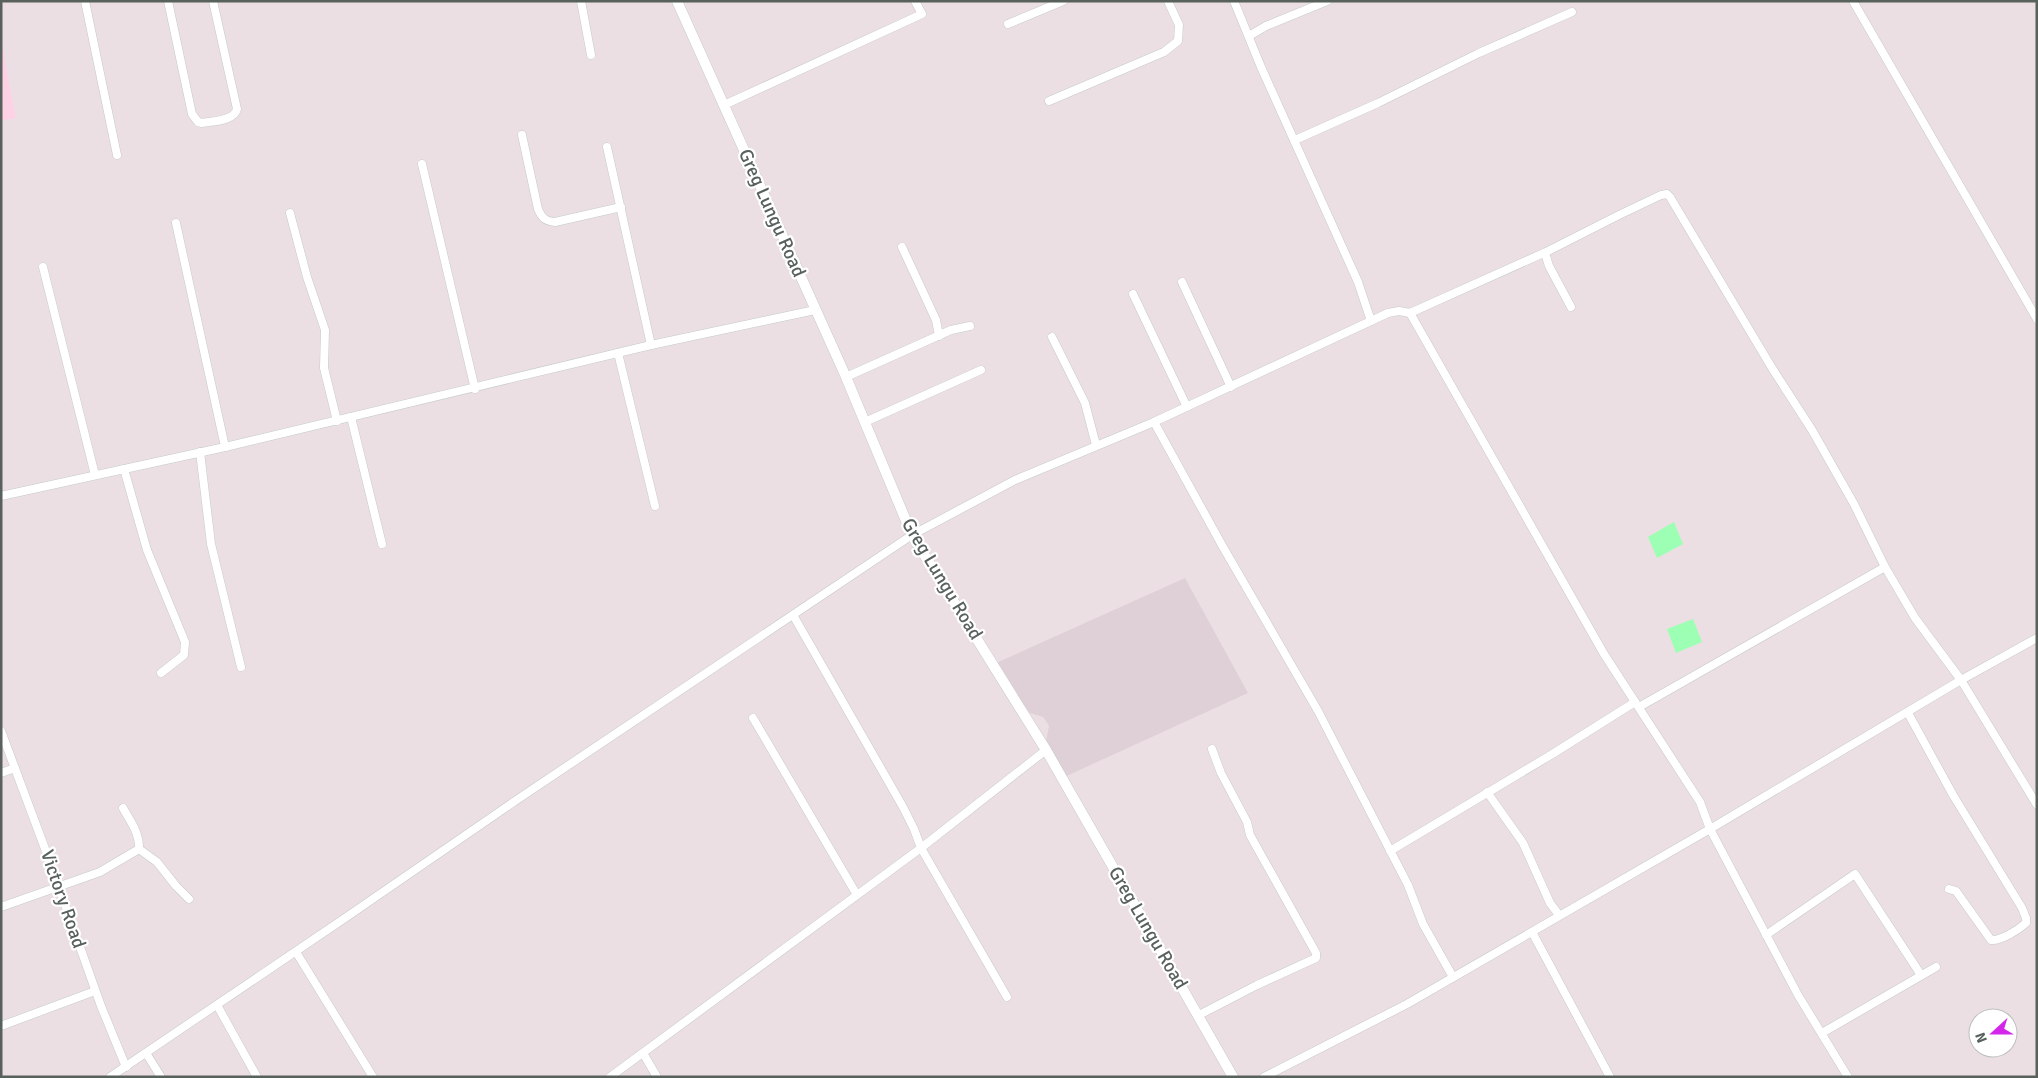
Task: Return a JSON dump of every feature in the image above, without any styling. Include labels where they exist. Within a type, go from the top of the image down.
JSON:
[{"type":"street","points":[[85,1],[118,155]]},
{"type":"street","points":[[168,1],[192,114],[198,122],[202,123],[231,117],[236,114],[237,109],[213,1]]},
{"type":"street","points":[[581,1],[591,55]]},
{"type":"street","name":"Greg Lungu Road","points":[[677,1],[846,377],[912,535],[1046,750],[1233,1077]]},
{"type":"street","points":[[724,104],[922,14],[916,1]]},
{"type":"street","points":[[1008,24],[1063,1]]},
{"type":"street","points":[[1049,101],[1164,52],[1178,41],[1179,25],[1168,1]]},
{"type":"street","points":[[1234,1],[1358,282],[1372,321]]},
{"type":"street","points":[[1249,36],[1266,26],[1327,1]]},
{"type":"street","points":[[1853,1],[2037,319]]},
{"type":"street","points":[[1295,140],[1395,95],[1478,53],[1572,12]]},
{"type":"street","points":[[522,135],[538,209],[542,218],[555,222],[621,207]]},
{"type":"street","points":[[607,147],[651,346]]},
{"type":"street","points":[[422,164],[475,389]]},
{"type":"street","points":[[110,1077],[518,799],[912,535],[1014,480],[1154,422],[1372,321],[1399,311],[1410,313],[1545,253],[1618,215],[1667,194],[1772,368],[1812,430],[1854,504],[1885,568],[1915,618],[1961,680],[2037,805]]},
{"type":"street","points":[[290,213],[307,277],[325,330],[324,368],[337,421]]},
{"type":"street","points":[[176,223],[225,447]]},
{"type":"street","points":[[902,247],[936,320],[939,336]]},
{"type":"street","points":[[1545,253],[1549,266],[1571,306]]},
{"type":"street","points":[[44,267],[96,475]]},
{"type":"street","points":[[1182,282],[1230,387]]},
{"type":"street","points":[[1133,294],[1186,407]]},
{"type":"street","points":[[1,496],[352,418],[618,353],[815,310]]},
{"type":"street","points":[[1410,313],[1604,654],[1700,802],[1710,829],[1798,995],[1848,1077]]},
{"type":"street","points":[[846,377],[956,328],[970,326]]},
{"type":"street","points":[[1052,337],[1085,403],[1096,445]]},
{"type":"street","points":[[618,353],[655,506]]},
{"type":"street","points":[[865,422],[981,370]]},
{"type":"street","points":[[352,418],[382,544]]},
{"type":"street","points":[[1154,422],[1223,547],[1318,711],[1411,893],[1423,924],[1453,976]]},
{"type":"street","points":[[200,452],[211,544],[241,667]]},
{"type":"street","points":[[124,469],[146,550],[186,642],[184,655],[161,673]]},
{"type":"street","points":[[1390,851],[1637,704],[1885,568]]},
{"type":"street","points":[[793,615],[903,808],[921,848],[1007,997]]},
{"type":"street","points":[[1264,1077],[1407,1004],[1710,829],[1961,680],[2037,638]]},
{"type":"street","points":[[1908,712],[1953,795],[2022,908],[2026,923],[1996,940],[1991,940],[1956,891],[1949,889]]},
{"type":"street","points":[[753,718],[857,895]]},
{"type":"street","name":"Victory Road","points":[[1,731],[95,991],[126,1067]]},
{"type":"street","points":[[1199,1015],[1257,985],[1316,958],[1316,953],[1250,835],[1247,822],[1221,773],[1212,749]]},
{"type":"street","points":[[610,1077],[921,848],[1046,750]]},
{"type":"street","points":[[1,773],[15,768]]},
{"type":"street","points":[[1487,792],[1523,843],[1550,903],[1559,915]]},
{"type":"street","points":[[122,808],[136,830],[140,842],[139,849]]},
{"type":"street","points":[[1,907],[100,872],[139,849]]},
{"type":"street","points":[[139,849],[157,862],[176,886],[190,899]]},
{"type":"street","points":[[1766,935],[1855,874],[1921,975]]},
{"type":"street","points":[[1532,932],[1610,1077]]},
{"type":"street","points":[[296,952],[373,1077]]},
{"type":"street","points":[[1822,1033],[1936,967]]},
{"type":"street","points":[[1,1026],[95,991]]},
{"type":"street","points":[[217,1005],[257,1077]]},
{"type":"street","points":[[643,1052],[657,1077]]},
{"type":"street","points":[[146,1053],[161,1077]]},
{"type":"shaded area","points":[[1,40],[16,118],[1,121]]},
{"type":"shaded area","points":[[1674,522],[1683,544],[1657,558],[1648,537]]},
{"type":"shaded area","points":[[1185,578],[1248,693],[1060,779],[1046,741],[1049,726],[1043,717],[1030,713],[994,664]]},
{"type":"shaded area","points":[[1693,619],[1702,642],[1676,653],[1667,629]]}]
